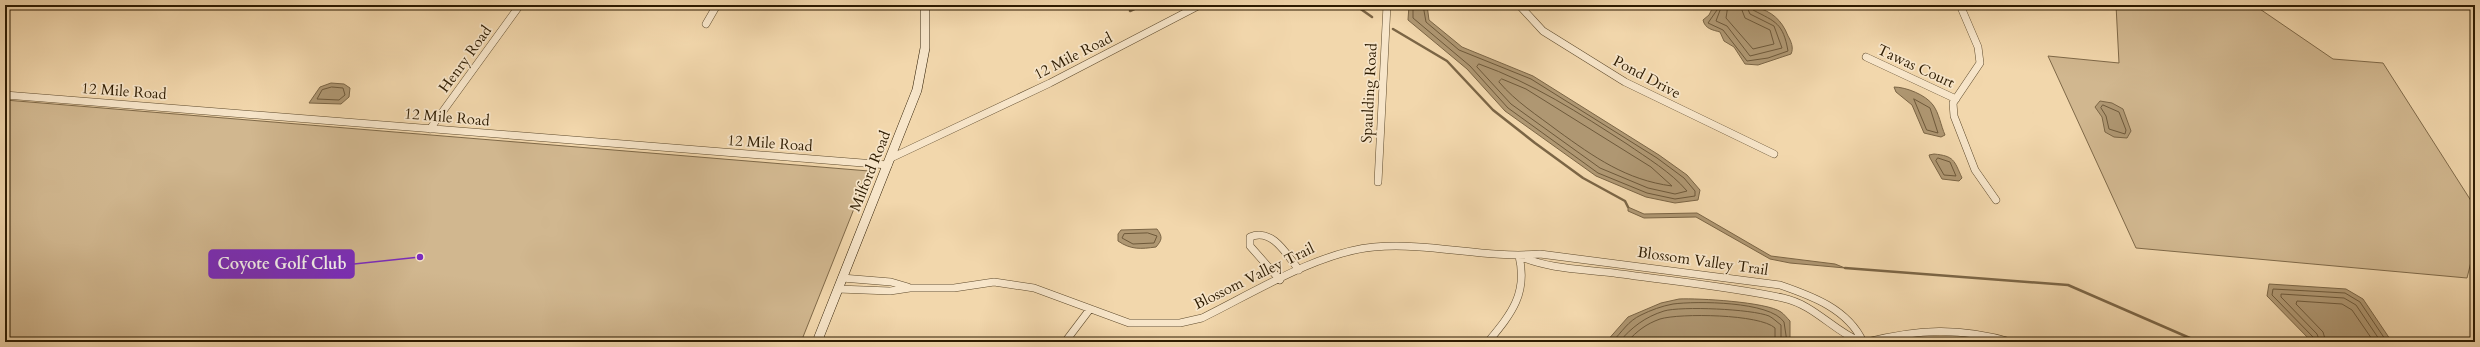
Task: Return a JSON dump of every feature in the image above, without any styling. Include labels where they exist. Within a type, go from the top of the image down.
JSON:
[{"type":"street","name":"Henry Road","points":[[430,129],[520,5]]},
{"type":"street","points":[[706,24],[717,5]]},
{"type":"street","name":"Milford Road","points":[[817,342],[922,74],[927,28],[925,5]]},
{"type":"street","name":"12 Mile Road","points":[[5,95],[430,129],[889,161],[1036,90],[1200,5]]},
{"type":"street","name":"Spaulding Road","points":[[1378,182],[1387,5]]},
{"type":"street","name":"Pond Drive","points":[[1519,5],[1543,31],[1625,82],[1774,154]]},
{"type":"street","points":[[1960,5],[1980,55],[1980,63],[1953,103],[1954,116],[1962,138],[1982,182],[1996,200]]},
{"type":"street","name":"Tawas Court","points":[[1866,57],[1956,99]]},
{"type":"street","points":[[1280,280],[1250,246],[1250,237],[1254,233],[1261,232],[1269,235],[1299,270]]},
{"type":"street","name":"Blossom Valley Trail","points":[[838,288],[890,291],[910,288],[954,288],[994,282],[1015,284],[1034,288],[1129,323],[1180,323],[1202,318],[1330,255],[1350,249],[1382,246],[1519,256],[1540,254],[1566,256],[1780,285],[1806,294],[1834,309],[1860,332],[1862,342]]},
{"type":"street","points":[[1488,342],[1510,316],[1521,291],[1524,270],[1519,256]]},
{"type":"street","name":"Blossom Valley Trail","points":[[1519,256],[1540,265],[1609,273],[1784,298],[1816,312],[1846,336],[1862,342]]},
{"type":"street","name":"Blossom Valley Trail","points":[[842,278],[891,282],[910,288]]},
{"type":"street","points":[[1065,342],[1090,309]]},
{"type":"street","points":[[1867,342],[1907,331],[1948,329],[1991,335],[2011,342]]},
{"type":"shaded area","points":[[2116,5],[2254,5],[2333,59],[2383,63],[2475,207],[2475,246],[2467,278],[2136,248],[2048,56],[2119,63]]},
{"type":"shaded area","points":[[5,100],[869,171],[801,342],[5,342]]},
{"type":"water","points":[[1409,5],[1427,5],[1429,20],[1462,47],[1533,76],[1659,155],[1687,175],[1700,190],[1698,200],[1675,203],[1646,197],[1596,176],[1505,111],[1467,69],[1408,20]]},
{"type":"water","points":[[1714,5],[1747,6],[1767,11],[1782,25],[1792,45],[1791,54],[1758,65],[1745,64],[1734,47],[1724,41],[1720,32],[1710,29],[1704,23],[1703,20],[1709,15]]},
{"type":"water","points":[[331,83],[344,84],[350,88],[349,97],[341,104],[309,103],[320,87]]},
{"type":"water","points":[[1894,87],[1904,88],[1915,92],[1930,101],[1937,112],[1945,135],[1941,137],[1924,133],[1912,105],[1896,92]]},
{"type":"water","points":[[2100,101],[2112,103],[2123,109],[2131,131],[2127,138],[2114,137],[2105,132],[2102,117],[2095,107]]},
{"type":"water","points":[[1934,154],[1950,158],[1955,163],[1962,178],[1959,181],[1942,179],[1929,155]]},
{"type":"water","points":[[1628,207],[1644,214],[1697,213],[1771,256],[1835,264],[1845,268],[1790,263],[1770,259],[1696,217],[1644,218],[1628,211]]},
{"type":"water","points":[[1157,229],[1161,238],[1156,247],[1136,248],[1127,246],[1118,241],[1118,234],[1121,230]]},
{"type":"water","points":[[2269,284],[2346,289],[2363,299],[2392,342],[2312,342],[2267,296]]},
{"type":"water","points":[[1679,299],[1732,301],[1773,309],[1782,313],[1790,321],[1790,342],[1606,342],[1628,317],[1661,303]]},
{"type":"waterway","points":[[1130,11],[1143,5]]},
{"type":"waterway","points":[[1355,5],[1372,17]]},
{"type":"waterway","points":[[1393,29],[1447,61],[1493,110],[1583,178],[1625,201],[1628,207]]},
{"type":"waterway","points":[[1845,268],[2068,285],[2199,342]]},
{"type":"place","name":"Coyote Golf Club","points":[[420,257]]}]
